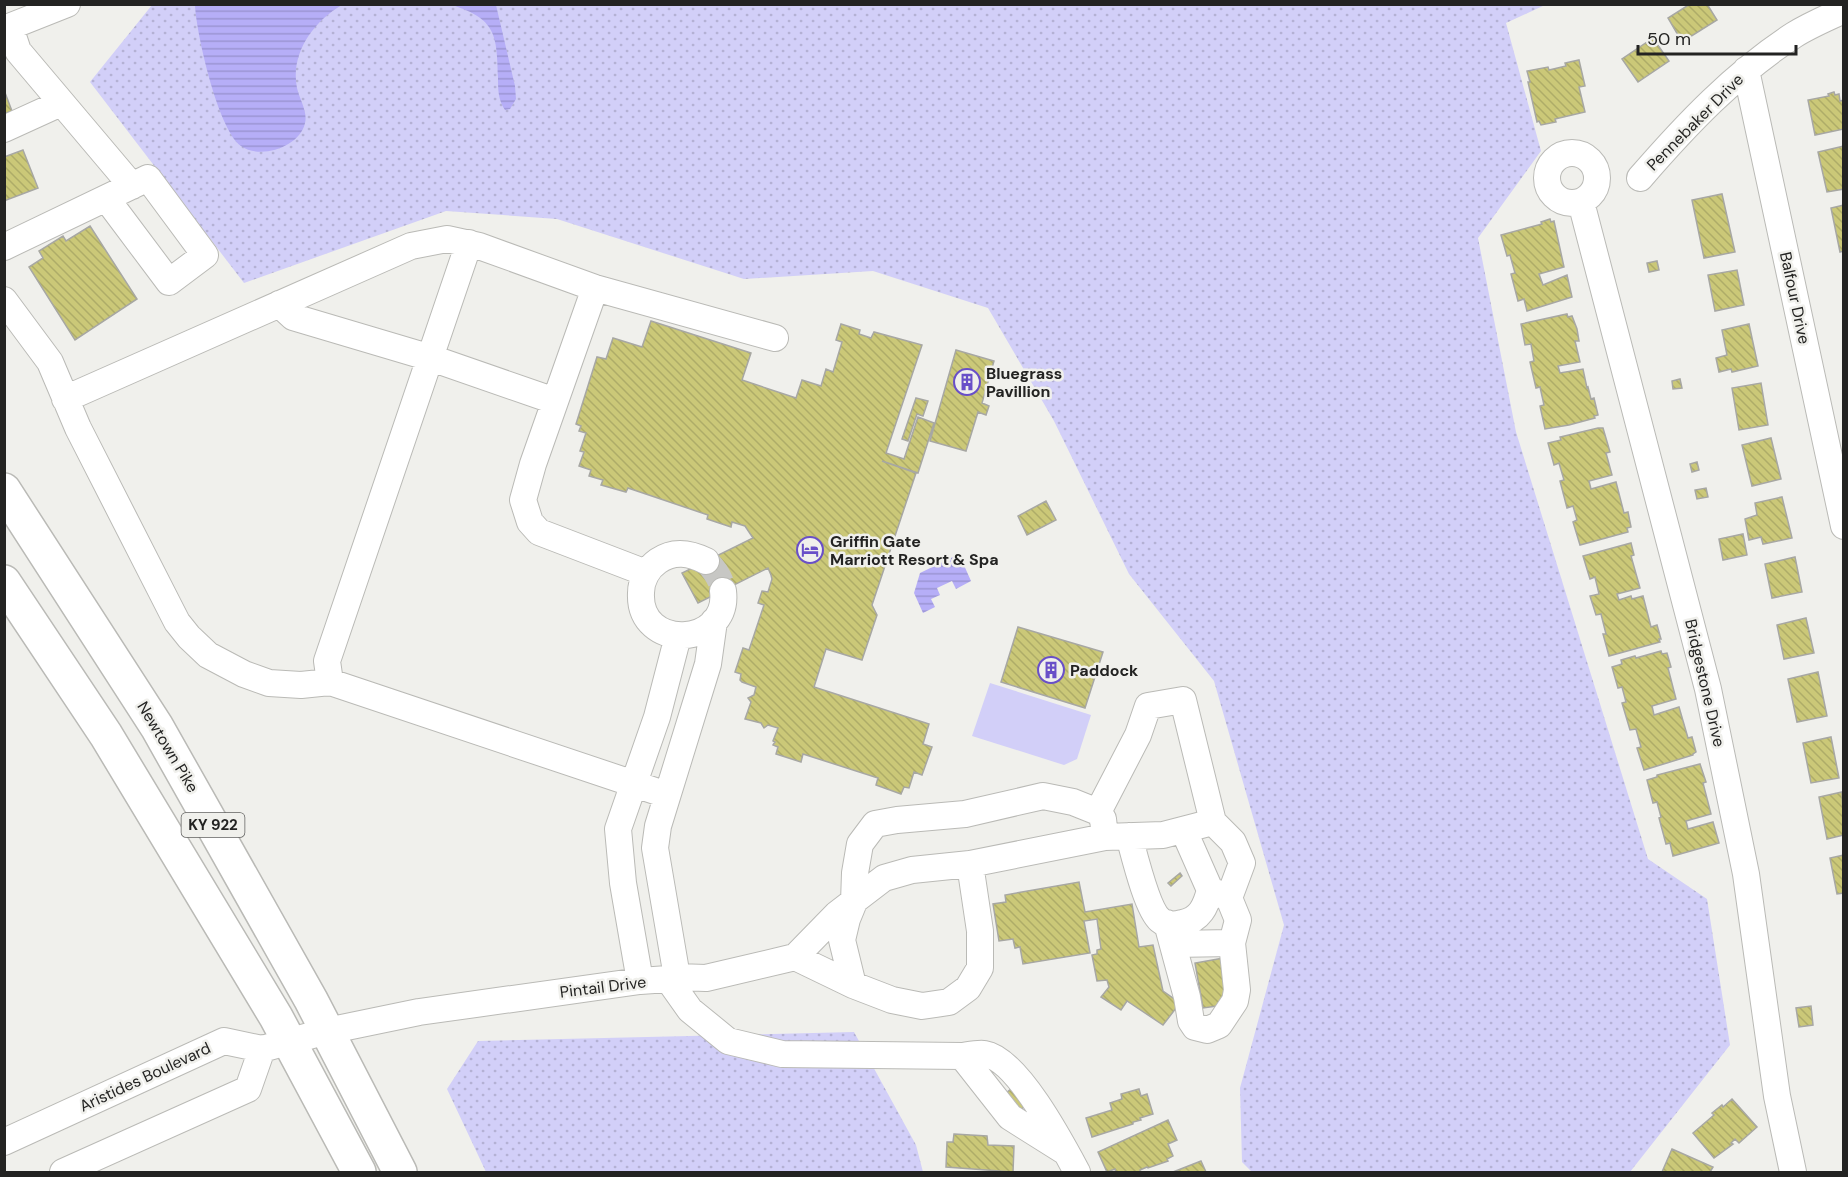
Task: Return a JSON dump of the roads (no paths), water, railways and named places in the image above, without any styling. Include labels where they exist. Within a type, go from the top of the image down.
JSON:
[{"type":"highway","name":"Newtown Pike","points":[[4,490],[157,727],[247,884],[327,1031],[400,1173]]},
{"type":"highway","name":"KY 922","points":[[4,582],[106,735],[276,1045],[359,1173]]},
{"type":"street","points":[[67,4],[7,28],[18,51],[132,186]]},
{"type":"street","name":"Pennebaker Drive","points":[[1640,178],[1706,107],[1746,70],[1795,35],[1844,10]]},
{"type":"street","name":"Balfour Drive","points":[[1746,70],[1844,526]]},
{"type":"street","points":[[4,129],[61,103]]},
{"type":"street","points":[[4,247],[106,198],[132,186],[148,178],[205,255],[169,282],[106,198]]},
{"type":"street","name":"Bridgestone Drive","points":[[1581,202],[1708,689],[1746,874],[1777,1096],[1793,1173]]},
{"type":"street","points":[[65,399],[411,246],[447,239],[469,243],[595,288],[775,338]]},
{"type":"street","points":[[330,682],[327,661],[469,243]]},
{"type":"street","points":[[595,288],[533,464],[523,500],[530,522],[539,532],[646,573]]},
{"type":"street","points":[[4,300],[50,362],[78,428],[172,612],[189,637],[208,655],[243,674],[269,683],[301,685],[330,682],[667,795]]},
{"type":"street","points":[[279,304],[293,317],[431,357],[555,401]]},
{"type":"street","points":[[706,561],[695,555],[681,553],[668,555],[656,562],[646,573],[641,586],[640,600],[653,625],[664,632],[678,636],[692,635],[704,630],[714,621]]},
{"type":"street","points":[[723,591],[720,609],[714,621],[708,664],[658,826],[655,848],[672,978],[706,978],[795,957],[837,914],[884,878],[912,870],[969,864],[1117,837],[1163,835],[1214,822]]},
{"type":"street","points":[[640,981],[623,883],[618,829],[657,717],[678,636]]},
{"type":"street","points":[[1098,812],[1138,735],[1148,706],[1183,700],[1214,822],[1233,842],[1242,863],[1220,894],[1191,922],[1173,925],[1170,933]]},
{"type":"street","points":[[852,986],[842,940],[854,902],[855,873],[860,844],[875,824],[965,814],[1042,796],[1073,802],[1098,812],[1117,837],[1149,903],[1170,933],[1187,997],[1191,1022],[1195,1027],[1207,1030],[1219,1025],[1235,1001],[1237,990],[1232,943],[1238,920],[1220,894],[1184,831]]},
{"type":"street","points":[[795,957],[852,986],[892,1000],[922,1006],[949,1002],[968,988],[980,968],[980,931],[969,864]]},
{"type":"street","points":[[1170,933],[1232,943]]},
{"type":"street","name":"Pintail Drive","points":[[276,1045],[327,1031],[418,1012],[672,978],[690,1010],[729,1041],[782,1054],[962,1056],[986,1054],[1001,1062],[1020,1079],[1071,1162]]},
{"type":"street","name":"Aristides Boulevard","points":[[4,1142],[224,1041],[276,1045]]},
{"type":"street","points":[[63,1173],[248,1089],[276,1045]]},
{"type":"tunnel","points":[[706,561],[717,574],[723,591]]},
{"type":"place","name":"Bluegrass Pavillion","points":[[967,382]]},
{"type":"place","name":"Griffin Gate Marriott Resort & Spa","points":[[810,550]]},
{"type":"place","name":"Paddock","points":[[1051,670]]}]
